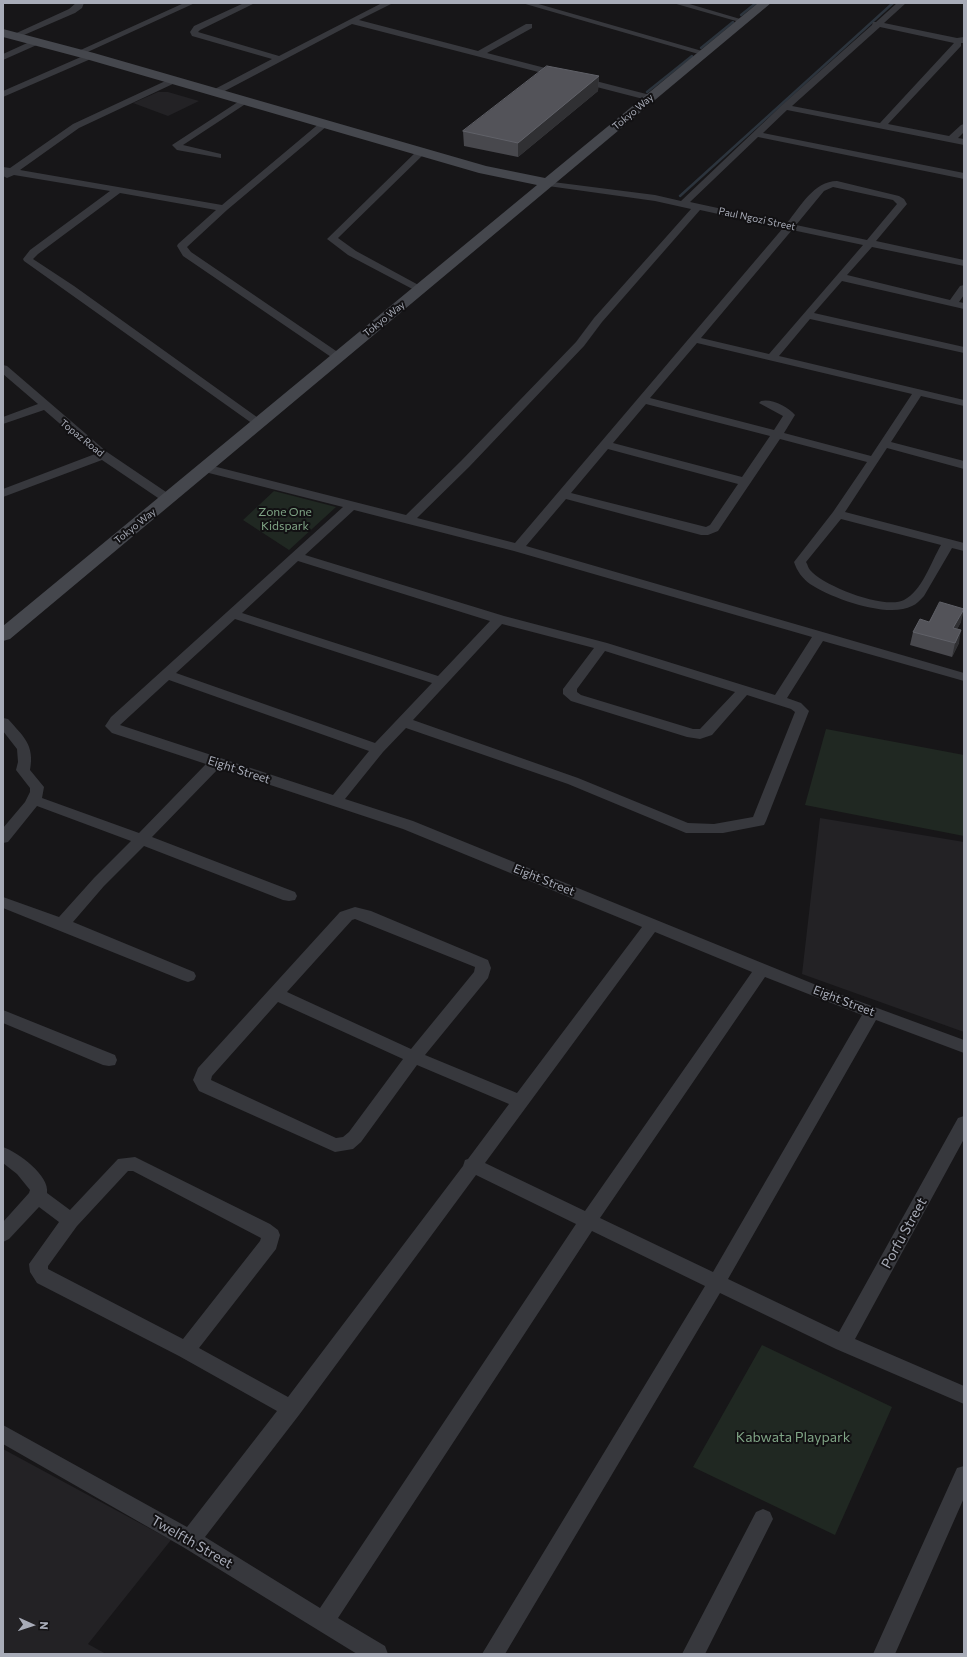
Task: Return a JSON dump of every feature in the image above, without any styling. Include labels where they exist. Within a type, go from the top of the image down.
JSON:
[{"type":"main road","name":"Tokyo Way","points":[[3,635],[205,468],[257,422],[420,290],[765,3]]},
{"type":"main road","points":[[9,35],[84,54],[484,170],[548,183]]},
{"type":"street","points":[[9,35],[72,10],[79,6],[80,3]]},
{"type":"street","points":[[3,94],[192,3]]},
{"type":"street","points":[[251,3],[197,28],[194,32],[195,34],[281,59]]},
{"type":"street","points":[[216,92],[351,21],[389,3]]},
{"type":"street","points":[[526,3],[705,53]]},
{"type":"street","points":[[677,3],[743,21]]},
{"type":"street","points":[[684,203],[785,107],[876,24],[902,3]]},
{"type":"street","points":[[351,21],[651,98]]},
{"type":"street","points":[[876,24],[961,44]]},
{"type":"street","points":[[479,54],[529,26]]},
{"type":"street","points":[[3,57],[36,42]]},
{"type":"street","points":[[882,126],[961,44]]},
{"type":"street","points":[[3,178],[7,171],[76,126],[174,80]]},
{"type":"street","points":[[218,156],[180,148],[178,145],[244,101]]},
{"type":"street","points":[[785,107],[964,142]]},
{"type":"street","points":[[324,124],[224,208],[182,246],[184,252],[338,357]]},
{"type":"street","points":[[951,140],[964,126]]},
{"type":"street","points":[[756,134],[964,176]]},
{"type":"street","points":[[420,290],[352,253],[332,239],[332,237],[422,151]]},
{"type":"street","points":[[7,171],[117,191],[224,208]]},
{"type":"street","name":"Paul Ngozi Street","points":[[548,183],[626,193],[684,203],[790,226],[962,260]]},
{"type":"street","points":[[518,548],[562,494],[696,340],[821,189],[831,184],[896,198],[901,201],[902,204],[899,209],[869,242],[772,358]]},
{"type":"street","points":[[117,191],[34,252],[28,259],[29,262],[70,288],[257,422]]},
{"type":"street","points":[[407,521],[580,344],[598,320],[699,206]]},
{"type":"street","points":[[840,277],[959,305],[964,288]]},
{"type":"street","points":[[807,315],[964,350]]},
{"type":"street","points":[[696,340],[964,403]]},
{"type":"street","name":"Topaz Road","points":[[3,368],[44,406],[103,455],[168,499]]},
{"type":"street","points":[[918,393],[838,514],[800,562],[800,568],[803,572],[822,585],[845,596],[873,603],[895,606],[906,605],[912,601],[922,589],[948,543]]},
{"type":"street","points":[[644,400],[874,460]]},
{"type":"street","points":[[562,494],[701,531],[708,531],[714,528],[787,420],[789,415],[785,411],[765,403]]},
{"type":"street","points":[[3,421],[44,406]]},
{"type":"street","points":[[605,444],[745,482]]},
{"type":"street","points":[[884,444],[964,464]]},
{"type":"street","points":[[3,493],[103,455]]},
{"type":"street","points":[[205,468],[350,507],[518,548],[964,677]]},
{"type":"street","points":[[350,507],[166,674],[236,697],[378,749]]},
{"type":"street","points":[[838,514],[964,547]]},
{"type":"street","points":[[296,556],[499,619],[602,646],[743,691],[796,706],[802,711],[760,821],[731,828],[705,830],[686,828],[573,780],[404,722]]},
{"type":"street","points":[[232,614],[442,682]]},
{"type":"street","points":[[336,801],[378,749],[499,619]]},
{"type":"street","points":[[778,701],[820,636]]},
{"type":"street","points":[[602,646],[570,689],[570,694],[576,698],[692,734],[700,734],[706,732],[743,691]]},
{"type":"street","name":"Eight Street","points":[[166,674],[116,720],[112,726],[117,730],[408,825],[762,969],[964,1047]]},
{"type":"street","points":[[3,722],[23,745],[26,758],[23,770],[28,778],[37,786],[38,792],[34,800],[3,838]]},
{"type":"street","points":[[62,924],[140,839],[216,763]]},
{"type":"street","points":[[34,800],[71,812],[289,896]]},
{"type":"street","points":[[3,902],[62,924],[188,976]]},
{"type":"street","points":[[355,913],[365,915],[482,964],[483,968],[482,974],[414,1057],[355,1137],[346,1144],[335,1145],[205,1086],[202,1080],[204,1073],[276,994],[346,916],[355,913]]},
{"type":"street","points":[[190,1540],[292,1408],[519,1101],[652,925]]},
{"type":"street","points":[[324,1621],[589,1220],[762,969]]},
{"type":"street","points":[[276,994],[414,1057],[519,1101]]},
{"type":"street","points":[[493,1654],[718,1282],[872,1012]]},
{"type":"street","points":[[3,1016],[109,1060]]},
{"type":"street","name":"Porfu Street","points":[[843,1343],[964,1123]]},
{"type":"street","points":[[3,1154],[18,1163],[27,1171],[40,1189],[38,1196],[3,1234]]},
{"type":"street","points":[[186,1350],[269,1244],[271,1235],[264,1229],[135,1164],[124,1164],[116,1170],[71,1221],[38,1264],[39,1272],[44,1277],[186,1350],[292,1408]]},
{"type":"street","points":[[472,1165],[843,1343],[964,1395]]},
{"type":"street","points":[[38,1196],[71,1221]]},
{"type":"street","name":"Twelfth Street","points":[[3,1434],[190,1540],[378,1654]]},
{"type":"street","points":[[884,1654],[964,1475]]},
{"type":"street","points":[[693,1654],[763,1519]]},
{"type":"shaded area","points":[[158,92],[168,92],[199,101],[168,116],[133,103]]},
{"type":"shaded area","points":[[820,818],[964,842],[964,1032],[802,974]]},
{"type":"shaded area","points":[[3,1449],[171,1540],[88,1644],[106,1654],[3,1654]]},
{"type":"green space","name":"Zone One Kidspark","points":[[274,491],[336,507],[289,550],[243,520]]},
{"type":"green space","points":[[826,729],[964,755],[964,836],[805,805]]},
{"type":"green space","name":"Kabwata Playpark","points":[[762,1345],[892,1407],[835,1535],[693,1467]]},
{"type":"building","points":[[547,66],[599,76],[518,143],[463,131]]},
{"type":"building","points":[[940,602],[964,609],[953,628],[961,630],[955,643],[913,632],[920,619],[929,622]]},
{"type":"waterway","points":[[741,15],[756,3]]},
{"type":"waterway","points":[[680,196],[893,3]]},
{"type":"waterway","points":[[701,48],[733,22]]},
{"type":"waterway","points":[[647,92],[692,56]]}]
